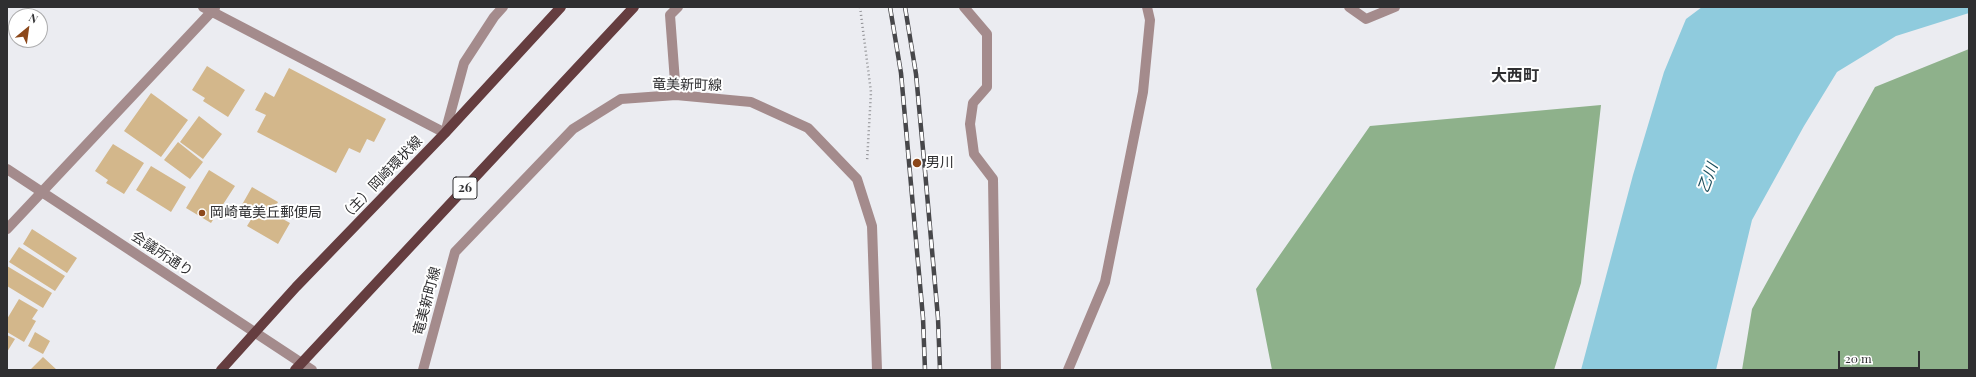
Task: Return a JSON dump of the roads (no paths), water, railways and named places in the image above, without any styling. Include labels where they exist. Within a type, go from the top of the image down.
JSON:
[{"type":"main road","name":"（主）岡崎環状線","points":[[221,370],[255,332],[445,133],[561,7]]},
{"type":"main road","name":"26","points":[[298,367],[634,7]]},
{"type":"street","points":[[7,229],[210,9],[445,133],[464,63],[494,17],[504,7]]},
{"type":"street","points":[[676,95],[670,16],[678,7]]},
{"type":"street","points":[[964,7],[987,34],[987,87],[973,103],[970,124],[974,154],[993,179],[996,370]]},
{"type":"street","points":[[1068,370],[1105,282],[1143,92],[1150,20],[1147,7]]},
{"type":"street","points":[[1349,7],[1366,19],[1395,7]]},
{"type":"street","name":"竜美新町線","points":[[423,370],[455,252],[573,129],[621,99],[676,95],[751,102],[772,111],[808,128],[857,179],[872,226],[877,370]]},
{"type":"street","name":"会議所通り","points":[[7,169],[255,332],[298,367]]},
{"type":"street","points":[[298,367],[312,370]]},
{"type":"water","name":"乙川","points":[[1702,7],[1969,7],[1969,13],[1896,36],[1837,72],[1804,126],[1752,220],[1716,370],[1581,370],[1633,175],[1664,72],[1686,19]]},
{"type":"railway","points":[[890,7],[901,73],[923,318],[925,370]]},
{"type":"railway","points":[[905,7],[916,74],[938,318],[940,370]]},
{"type":"place","name":"男川","points":[[917,163]]},
{"type":"place","name":"岡崎竜美丘郵便局","points":[[202,213]]},
{"type":"district","name":"大西町","points":[[1515,76]]}]
